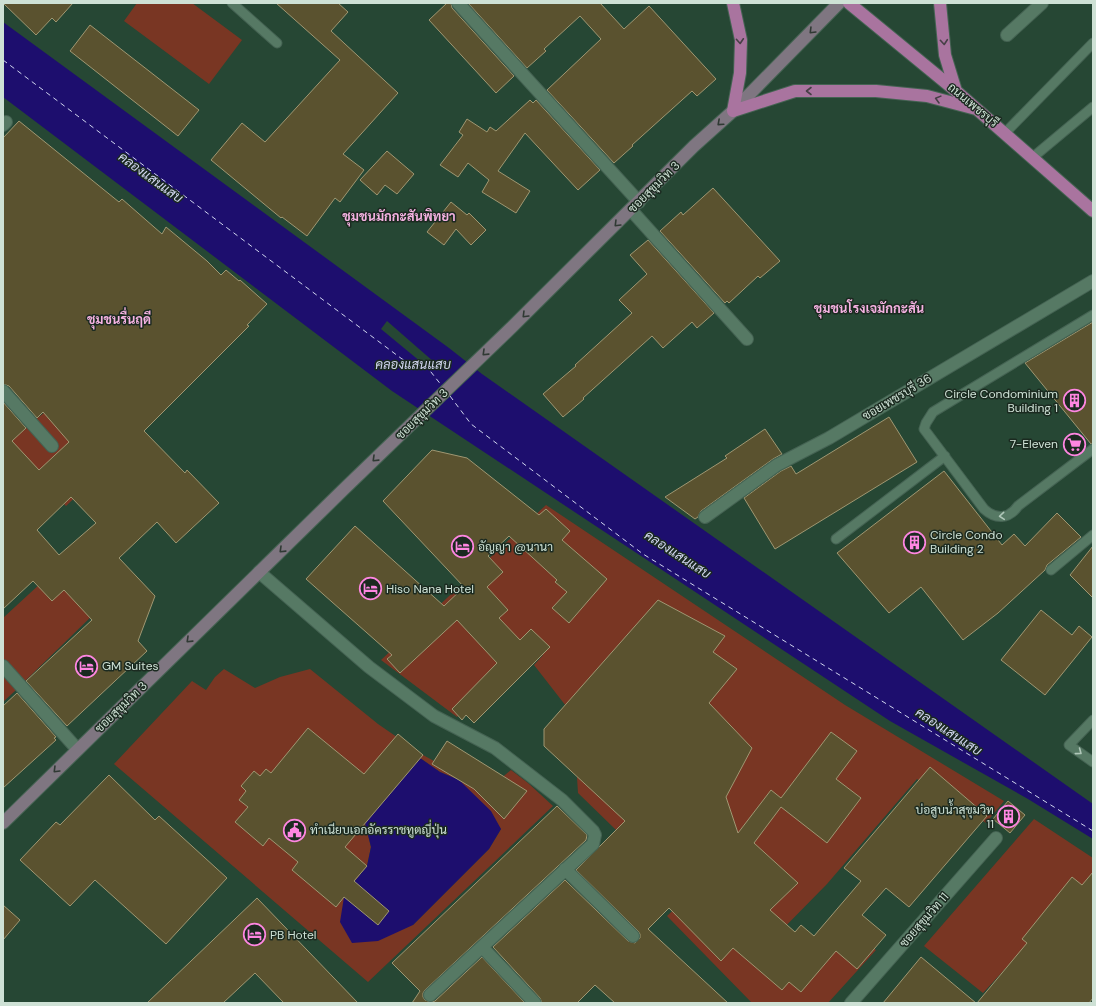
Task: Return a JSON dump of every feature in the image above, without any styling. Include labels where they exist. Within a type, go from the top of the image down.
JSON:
[{"type":"main road","points":[[733,3],[741,40],[740,73],[733,111],[795,92],[876,91],[926,96],[976,109]]},
{"type":"main road","name":"ถนนเพชรบุรี","points":[[849,3],[956,91],[1093,211]]},
{"type":"main road","points":[[940,3],[945,55],[956,91]]},
{"type":"street","points":[[458,3],[635,206],[747,339]]},
{"type":"street","name":"ซอยสุขุมวิท 3","points":[[3,822],[513,326],[694,146],[733,111],[839,3]]},
{"type":"street","points":[[1007,35],[1042,3]]},
{"type":"street","name":"ซอยเพชรบุรี 36","points":[[705,517],[777,466],[829,438],[1093,280]]},
{"type":"street","points":[[3,392],[52,446]]},
{"type":"street","points":[[259,572],[369,667],[434,716],[495,748],[562,800],[593,831],[595,835],[593,844],[430,996]]},
{"type":"street","points":[[3,666],[77,749]]},
{"type":"street","name":"ซอยสุขุมวิท 11","points":[[851,1003],[996,838]]},
{"type":"street","points":[[565,869],[633,936]]},
{"type":"street","points":[[482,947],[535,1003]]},
{"type":"lane","points":[[232,3],[277,43]]},
{"type":"lane","points":[[1005,133],[1093,42]]},
{"type":"lane","points":[[1032,158],[1093,107]]},
{"type":"lane","points":[[1093,315],[933,412],[924,429],[984,509],[996,517],[1003,517],[1015,511],[1018,506],[1093,449]]},
{"type":"lane","points":[[836,539],[945,456]]},
{"type":"lane","points":[[1051,570],[1093,535]]},
{"type":"lane","points":[[1093,720],[1069,745],[1093,762]]},
{"type":"shaded area","points":[[137,3],[192,3],[242,40],[209,84],[124,21]]},
{"type":"shaded area","points":[[50,408],[107,467],[66,506],[4,445]]},
{"type":"shaded area","points":[[546,505],[845,705],[1004,801],[986,823],[917,779],[827,884],[770,942],[748,948],[852,930],[876,950],[828,1003],[752,1003],[667,916],[686,898],[578,793],[573,715],[534,665],[543,655],[528,644],[457,717],[381,660]]},
{"type":"shaded area","points":[[55,570],[97,611],[24,682],[3,658],[3,618]]},
{"type":"shaded area","points":[[224,669],[255,688],[280,677],[310,669],[378,724],[423,755],[487,790],[511,770],[553,806],[368,982],[114,764],[192,681],[206,690],[215,677]],"holes":[[[420,758],[440,772],[459,780],[501,829],[489,849],[413,925],[351,886],[367,866],[371,847],[365,823]]]},
{"type":"shaded area","points":[[3,676],[16,690],[3,702]]},
{"type":"shaded area","points":[[1034,819],[1093,858],[1093,912],[1072,896],[983,993],[924,946]]},
{"type":"water","name":"คลองแสนแสบ","points":[[3,22],[449,348],[482,374],[1093,804],[1093,839],[1028,799],[890,721],[392,391],[3,97]]},
{"type":"water","points":[[420,758],[440,772],[459,780],[491,811],[501,829],[489,849],[413,925],[378,941],[352,943],[340,922],[344,897],[367,866],[371,847],[365,823]]},
{"type":"pier","points":[[387,321],[434,362],[428,369],[381,329]]},
{"type":"building","points":[[3,3],[73,3],[56,22],[52,18],[36,35]]},
{"type":"building","points":[[276,3],[338,3],[348,12],[331,31],[398,93],[343,154],[364,170],[340,202],[335,198],[307,236],[282,217],[281,218],[211,160],[242,123],[265,142],[340,60]]},
{"type":"building","points":[[447,3],[451,3],[452,8],[514,76],[496,93],[429,20]]},
{"type":"building","points":[[468,3],[600,3],[624,29],[649,6],[716,79],[697,96],[692,91],[614,163],[547,90],[601,39],[580,16],[544,49],[546,51],[527,68]]},
{"type":"building","points":[[90,25],[199,110],[178,136],[70,51]]},
{"type":"building","points":[[530,100],[533,103],[536,100],[600,170],[578,190],[525,133],[498,171],[530,191],[516,213],[482,192],[489,180],[468,163],[458,177],[440,165],[463,135],[459,132],[467,119],[487,132],[490,127],[496,131]]},
{"type":"building","points":[[19,121],[119,202],[122,199],[162,234],[166,227],[207,261],[221,275],[226,270],[239,281],[240,280],[267,304],[247,325],[249,326],[144,431],[185,473],[187,470],[219,503],[176,543],[157,522],[119,558],[155,596],[138,641],[147,651],[67,726],[26,681],[92,620],[64,590],[52,601],[33,581],[3,609],[3,402],[26,428],[12,441],[39,470],[69,442],[43,412],[37,418],[9,386],[3,384],[3,138]],"holes":[[[71,497],[96,523],[59,555],[37,530]]]},
{"type":"building","points":[[387,151],[414,174],[397,194],[385,185],[377,195],[360,180]]},
{"type":"building","points":[[713,188],[780,261],[760,278],[758,276],[729,303],[727,301],[725,303],[660,231],[681,212],[683,215]]},
{"type":"building","points":[[451,202],[467,215],[469,213],[486,230],[471,245],[456,229],[444,245],[427,232]]},
{"type":"building","points":[[648,240],[714,313],[697,328],[692,322],[663,348],[652,336],[563,417],[543,394],[576,366],[575,365],[632,313],[619,300],[647,274],[630,255]]},
{"type":"building","name":"Circle Condominium Building 1","points":[[1093,322],[1093,443],[1091,444],[1025,363]]},
{"type":"building","points":[[889,417],[917,462],[775,549],[744,498],[781,471],[791,466],[796,474]]},
{"type":"building","points":[[765,429],[782,454],[701,511],[698,517],[695,519],[665,497],[727,458],[725,456]]},
{"type":"building","points":[[432,450],[467,458],[539,515],[546,509],[570,531],[562,540],[607,579],[569,623],[552,608],[567,592],[555,582],[557,580],[509,536],[488,556],[503,572],[487,587],[508,610],[499,618],[520,640],[531,629],[550,647],[474,723],[466,715],[462,720],[452,709],[497,663],[457,620],[400,673],[387,659],[392,655],[306,579],[355,526],[444,606],[464,587],[383,501]]},
{"type":"building","points":[[944,471],[1002,545],[1014,534],[1025,546],[1057,513],[1081,537],[1047,565],[1045,570],[998,613],[963,640],[921,587],[889,613],[837,553]]},
{"type":"building","points":[[1093,546],[1093,598],[1070,575]]},
{"type":"building","points":[[658,600],[725,636],[713,652],[737,669],[709,703],[752,748],[726,797],[738,833],[771,790],[781,798],[831,732],[857,751],[836,779],[861,798],[827,843],[781,807],[754,843],[798,883],[770,910],[795,932],[801,925],[814,936],[861,881],[844,868],[930,767],[987,816],[909,907],[886,888],[862,915],[886,935],[857,969],[836,951],[801,992],[789,982],[782,990],[733,948],[721,961],[669,908],[648,929],[728,1003],[615,1003],[595,985],[577,1003],[542,1003],[540,998],[493,947],[565,880],[628,941],[635,943],[640,938],[638,931],[576,870],[625,821],[544,746],[544,729]]},
{"type":"building","points":[[1041,610],[1072,635],[1079,626],[1092,637],[1045,695],[1001,660]]},
{"type":"building","points":[[17,693],[56,737],[54,738],[56,740],[3,788],[3,706]]},
{"type":"building","name":"ทำเนียบเอกอัครราชทูตญี่ปุ่น","points":[[308,728],[364,774],[398,734],[423,755],[345,847],[367,866],[354,881],[389,911],[378,925],[344,897],[336,907],[292,870],[298,862],[269,838],[263,846],[235,822],[248,807],[239,800],[246,791],[241,786],[254,771],[260,776],[266,769],[271,773]]},
{"type":"building","points":[[447,741],[527,791],[504,819],[474,789],[432,764]]},
{"type":"building","points":[[109,775],[155,820],[159,816],[227,878],[166,944],[95,880],[70,906],[20,860],[56,822],[60,825]]},
{"type":"building","name":"บ่อสูบน้ำสุขุมวิท 11","points":[[1008,801],[1025,815],[1010,833],[993,819]]},
{"type":"building","points":[[557,806],[587,835],[586,840],[423,993],[425,1000],[431,1002],[435,1001],[482,957],[525,1003],[412,1003],[420,991],[392,963]]},
{"type":"building","points":[[1093,872],[1093,998],[1089,1003],[977,1003],[1027,943],[1022,939],[1072,877],[1082,885]]},
{"type":"building","name":"PB Hotel","points":[[257,898],[358,1003],[284,1003],[255,973],[223,1003],[147,1003]]},
{"type":"building","points":[[3,905],[20,920],[3,940]]},
{"type":"building","points":[[921,957],[976,1003],[883,1003]]},
{"type":"ferry route","points":[[3,60],[402,359],[427,367],[442,386]]},
{"type":"ferry route","points":[[450,396],[471,424],[643,554],[1093,831]]},
{"type":"place","name":"Circle Condominium Building 1","points":[[1074,401]]},
{"type":"place","name":"7-Eleven","points":[[1074,444]]},
{"type":"place","name":"Circle Condo Building 2","points":[[914,542]]},
{"type":"place","name":"อัญญา @นานา","points":[[462,547]]},
{"type":"place","name":"Hiso Nana Hotel","points":[[371,589]]},
{"type":"place","name":"GM Suites","points":[[86,666]]},
{"type":"place","name":"บ่อสูบน้ำสุขุมวิท 11","points":[[1009,817]]},
{"type":"place","name":"ทำเนียบเอกอัครราชทูตญี่ปุ่น","points":[[295,830]]},
{"type":"place","name":"PB Hotel","points":[[255,935]]},
{"type":"district","name":"ชุมชนมักกะสันพิทยา","points":[[399,216]]},
{"type":"district","name":"ชุมชนโรงเจมักกะสัน","points":[[869,308]]},
{"type":"district","name":"ชุมชนรื่นฤดี","points":[[119,319]]}]
